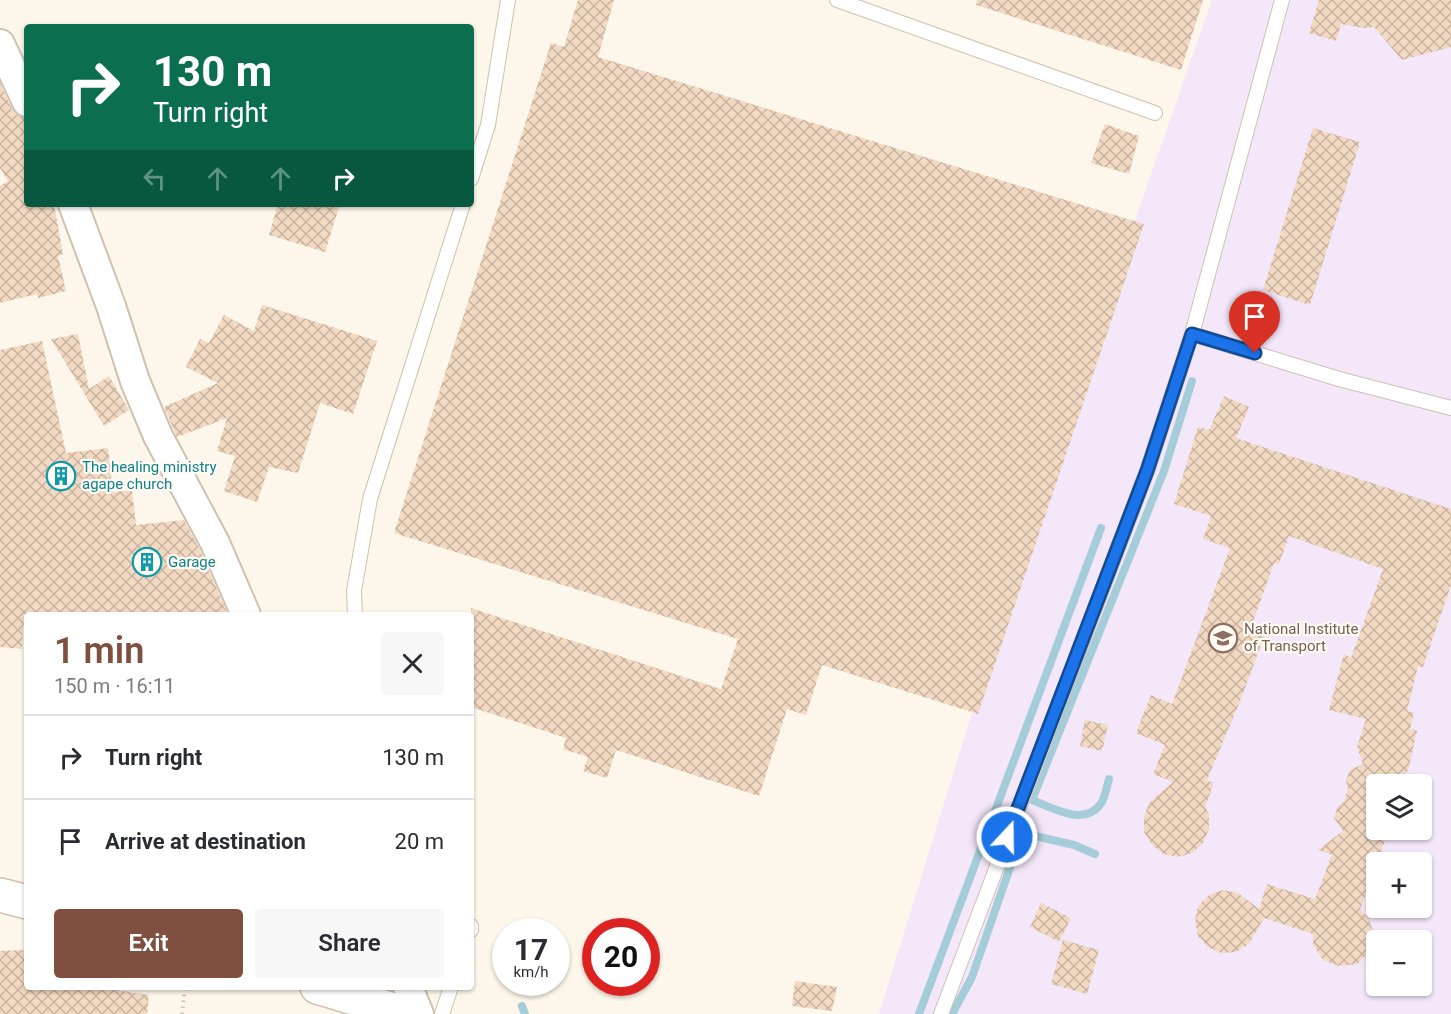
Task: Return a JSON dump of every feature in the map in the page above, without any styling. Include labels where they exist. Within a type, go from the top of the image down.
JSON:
[{"type":"main road","points":[[0,895],[24,901]]},
{"type":"main road","points":[[327,990],[407,1014]]},
{"type":"street","points":[[0,44],[24,96]]},
{"type":"street","points":[[74,207],[108,296],[135,381],[158,436],[215,543],[245,612]]},
{"type":"street","points":[[409,990],[419,1014]]},
{"type":"lane","points":[[474,169],[488,125],[508,0]]},
{"type":"lane","points":[[837,0],[1155,113]]},
{"type":"lane","points":[[941,1014],[1147,471],[1192,334],[1282,0]]},
{"type":"lane","points":[[355,612],[354,591],[369,499],[462,207]]},
{"type":"lane","points":[[1192,334],[1340,379],[1451,408]]},
{"type":"lane","points":[[442,1014],[450,990]]},
{"type":"path","points":[[182,1014],[185,990]]},
{"type":"shaded area","name":"National Institute of Transport","points":[[1212,0],[1451,0],[1451,1014],[879,1014],[1040,492]]},
{"type":"building","points":[[578,0],[614,0],[598,57],[1144,224],[978,714],[822,665],[806,715],[787,709],[759,796],[616,750],[607,778],[583,771],[588,757],[563,749],[566,738],[474,708],[474,612],[471,612],[471,608],[721,689],[738,639],[394,533],[551,43],[564,47]]},
{"type":"building","points":[[977,0],[1203,0],[1181,70],[976,5]]},
{"type":"building","points":[[1319,0],[1451,0],[1451,47],[1402,60],[1374,27],[1363,28],[1341,24],[1336,41],[1309,33]]},
{"type":"building","points":[[0,83],[12,109],[18,116],[24,117],[24,207],[55,207],[63,254],[58,256],[66,291],[38,298],[37,294],[0,303],[0,186],[8,181],[0,168]]},
{"type":"building","points":[[1105,124],[1139,136],[1129,174],[1091,163]]},
{"type":"building","points":[[1313,128],[1360,142],[1310,305],[1263,290]]},
{"type":"building","points":[[277,207],[339,207],[325,252],[269,235]]},
{"type":"building","points":[[262,305],[377,341],[353,414],[320,403],[298,473],[269,467],[257,502],[224,491],[235,456],[217,451],[227,418],[177,437],[164,407],[218,383],[186,367],[200,339],[209,343],[224,315],[254,331]]},
{"type":"building","points":[[78,334],[89,389],[109,376],[129,410],[104,426],[51,339]]},
{"type":"building","points":[[42,341],[66,453],[108,448],[113,492],[132,490],[136,525],[184,520],[200,550],[227,612],[24,612],[22,649],[0,647],[0,350]]},
{"type":"building","points":[[1224,396],[1249,407],[1236,438],[1451,509],[1451,585],[1423,667],[1418,666],[1407,711],[1414,713],[1410,729],[1417,731],[1409,767],[1406,774],[1366,774],[1366,840],[1385,840],[1381,852],[1366,852],[1366,893],[1360,910],[1366,918],[1369,918],[1373,930],[1366,930],[1366,956],[1357,964],[1339,966],[1323,960],[1313,945],[1313,934],[1264,918],[1249,944],[1236,952],[1221,953],[1208,947],[1198,936],[1195,921],[1198,906],[1209,895],[1223,890],[1238,893],[1259,909],[1267,884],[1315,899],[1332,855],[1318,850],[1343,831],[1334,818],[1338,806],[1344,802],[1348,788],[1346,781],[1350,770],[1363,764],[1357,747],[1366,719],[1329,710],[1344,654],[1351,658],[1383,569],[1289,536],[1279,564],[1274,563],[1252,624],[1267,629],[1207,780],[1214,783],[1205,807],[1209,814],[1209,829],[1203,843],[1192,853],[1178,857],[1164,854],[1152,845],[1144,832],[1144,817],[1149,803],[1173,782],[1153,774],[1165,745],[1136,733],[1151,695],[1172,704],[1230,548],[1203,539],[1211,516],[1174,504],[1198,427],[1209,430]]},
{"type":"building","points":[[1085,720],[1108,725],[1102,751],[1080,746]]},
{"type":"building","points":[[1041,903],[1071,918],[1059,942],[1030,927]]},
{"type":"building","points":[[1063,940],[1099,950],[1087,994],[1051,984]]},
{"type":"building","points":[[24,950],[24,990],[115,990],[149,995],[147,1014],[0,1014],[0,951]]},
{"type":"building","points":[[795,981],[837,987],[832,1011],[792,1006]]},
{"type":"waterway","points":[[1109,779],[1102,802],[1095,810],[1087,814],[1069,814],[1032,800],[1164,471],[1192,381]]},
{"type":"waterway","points":[[919,1014],[1101,528]]},
{"type":"waterway","points":[[952,1014],[972,977],[1022,833],[1074,845],[1095,854]]},
{"type":"waterway","points":[[522,1006],[525,1014]]},
{"type":"place","name":"The healing ministry agape church","points":[[61,476]]},
{"type":"place","name":"Garage","points":[[147,562]]},
{"type":"place","name":"National Institute of Transport","points":[[1223,638]]},
{"type":"route","points":[[1007,837],[1147,471],[1192,334],[1255,353]]}]
